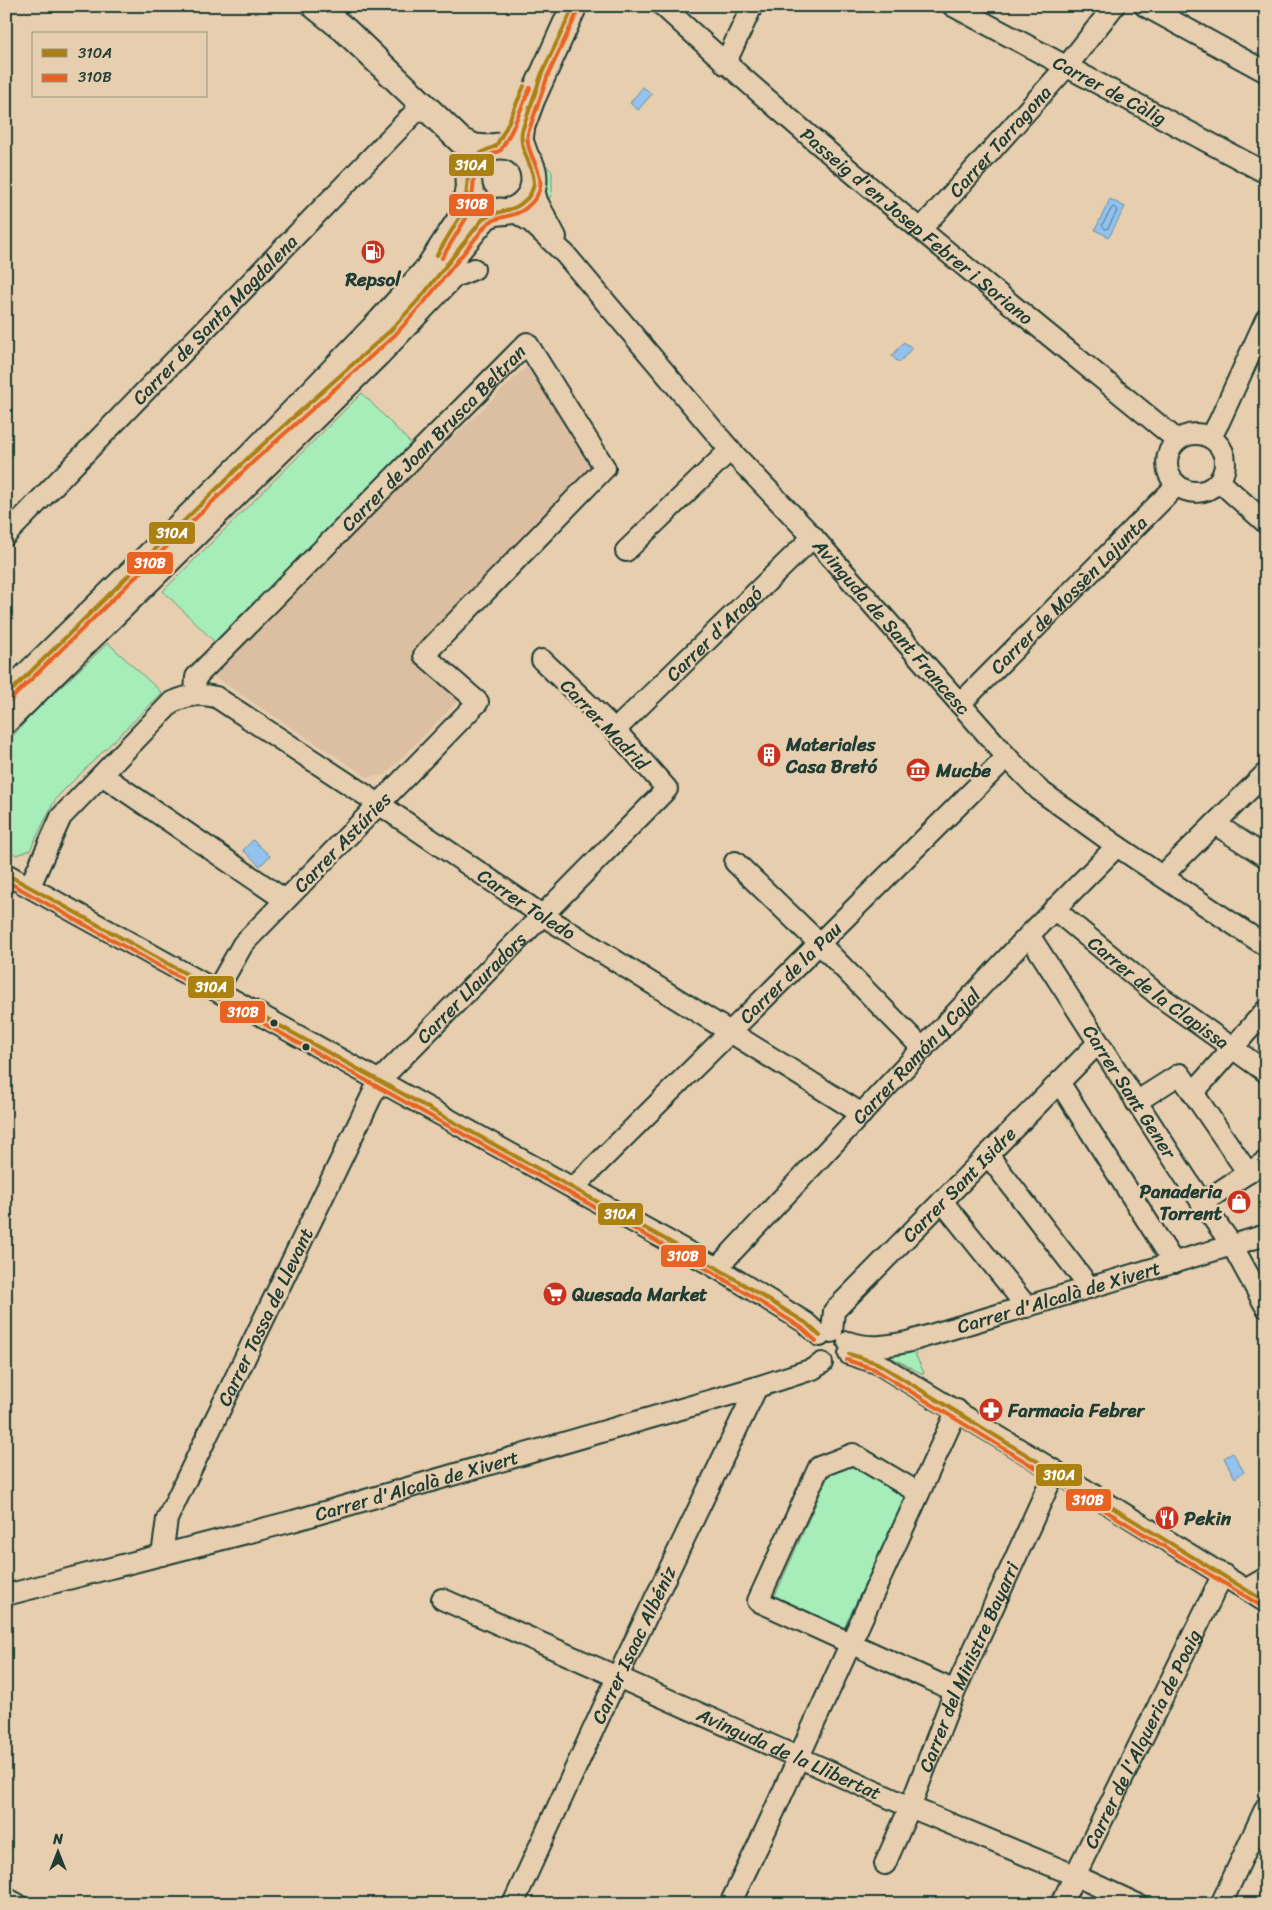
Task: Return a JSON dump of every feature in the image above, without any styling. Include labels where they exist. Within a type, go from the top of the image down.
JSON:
[{"type":"main road","points":[[315,6],[345,30],[461,141],[475,147],[516,149],[526,157]]},
{"type":"main road","points":[[6,696],[251,456],[381,321],[427,270],[465,208],[469,176],[476,157],[492,147],[506,128],[560,6]]},
{"type":"main road","points":[[251,456],[391,330],[430,287],[486,216],[506,210],[526,200],[534,185],[533,170],[520,140],[522,126],[532,99],[574,6]]},
{"type":"main road","points":[[461,141],[467,158],[474,197],[479,203],[492,210],[506,210]]},
{"type":"street","name":"Passeig d'en Josep Febrer i Soriano","points":[[663,6],[725,64],[921,229],[1177,440]]},
{"type":"street","points":[[725,64],[752,6]]},
{"type":"street","name":"Carrer de Càlig","points":[[953,6],[1266,173]]},
{"type":"street","name":"Carrer Tarragona","points":[[921,229],[1067,66],[1114,6]]},
{"type":"street","points":[[1145,6],[1266,72]]},
{"type":"street","name":"Carrer de Santa Magdalena","points":[[6,535],[423,104]]},
{"type":"street","name":"Avinguda de Sant Francesc","points":[[534,185],[537,201],[565,254]]},
{"type":"street","name":"Avinguda de Sant Francesc","points":[[506,210],[531,222],[565,254],[730,450],[813,537],[1008,758],[1039,790],[1117,846],[1266,946]]},
{"type":"street","points":[[6,724],[379,356],[454,277],[474,269]]},
{"type":"street","points":[[1209,436],[1212,436],[1265,324]]},
{"type":"street","name":"Carrer de Joan Brusca Beltran","points":[[195,694],[196,677],[527,343],[605,468],[424,654],[478,702]]},
{"type":"street","points":[[1193,434],[1209,436],[1216,442],[1225,456],[1225,465],[1219,481],[1212,488],[1203,491],[1185,490],[1177,485],[1168,471],[1168,454],[1177,440],[1193,434]]},
{"type":"street","points":[[626,551],[730,450]]},
{"type":"street","points":[[1219,481],[1266,523]]},
{"type":"street","name":"Carrer de Mossèn Lajunta","points":[[960,704],[1177,485]]},
{"type":"street","name":"Carrer d'Aragó","points":[[615,730],[813,537]]},
{"type":"street","name":"Carrer Madrid","points":[[542,660],[615,730],[668,789]]},
{"type":"street","points":[[30,886],[61,817],[172,702],[195,694]]},
{"type":"street","name":"Carrer Toledo","points":[[195,694],[216,697],[379,804],[542,915],[862,1114]]},
{"type":"street","name":"Carrer Astúries","points":[[217,990],[242,944],[478,702]]},
{"type":"street","name":"Carrer de la Pau","points":[[573,1188],[1008,758]]},
{"type":"street","points":[[1162,876],[1266,773]]},
{"type":"street","points":[[102,775],[285,900]]},
{"type":"street","name":"Carrer Llauradors","points":[[379,1081],[668,789]]},
{"type":"street","points":[[1215,824],[1266,857]]},
{"type":"street","name":"Carrer Ramón y Cajal","points":[[717,1268],[1054,909],[1117,846]]},
{"type":"street","points":[[735,862],[819,943],[923,1049]]},
{"type":"street","points":[[6,874],[717,1268],[806,1323],[877,1362],[957,1410],[1266,1602]]},
{"type":"street","name":"Carrer de la Clapissa","points":[[1054,909],[1158,995],[1266,1072]]},
{"type":"street","name":"Carrer Sant Gener","points":[[1029,936],[1202,1203],[1232,1245],[1266,1306]]},
{"type":"street","points":[[1193,1093],[1266,1010]]},
{"type":"street","name":"Carrer Sant Isidre","points":[[837,1341],[834,1311],[1098,1043]]},
{"type":"street","points":[[1136,1102],[1180,1074],[1248,1173]]},
{"type":"street","name":"Carrer Tossa de Llevant","points":[[162,1555],[167,1519],[379,1081]]},
{"type":"street","points":[[1059,1082],[1174,1263]]},
{"type":"street","points":[[988,1155],[1090,1288]]},
{"type":"street","points":[[1202,1203],[1266,1161]]},
{"type":"street","points":[[942,1201],[1027,1307]]},
{"type":"street","name":"Carrer d'Alcalà de Xivert","points":[[837,1341],[861,1346],[897,1344],[1266,1235]]},
{"type":"street","points":[[837,1341],[846,1359],[838,1365],[832,1366],[822,1363],[814,1350],[815,1345],[837,1341]]},
{"type":"street","name":"Carrer d'Alcalà de Xivert","points":[[6,1595],[293,1522],[757,1387],[813,1369],[822,1363]]},
{"type":"street","name":"Carrer Isaac Albéniz","points":[[513,1904],[617,1678],[757,1387]]},
{"type":"street","points":[[730,1904],[957,1410]]},
{"type":"street","points":[[920,1492],[853,1454],[819,1467],[758,1601],[955,1691]]},
{"type":"street","name":"Carrer del Ministre Bayarri","points":[[885,1864],[910,1807],[955,1691],[1055,1470]]},
{"type":"street","name":"Carrer de l'Alqueria de Poaig","points":[[1061,1904],[1223,1574]]},
{"type":"street","points":[[1246,1588],[1266,1578]]},
{"type":"street","name":"Avinguda de la Llibertat","points":[[442,1599],[798,1758],[1074,1875],[1136,1904]]},
{"type":"street","points":[[1221,1904],[1266,1808]]},
{"type":"street","points":[[6,1898],[17,1904]]},
{"type":"shaded area","points":[[535,366],[591,466],[412,654],[459,700],[385,775],[367,777],[208,673],[526,367]]},
{"type":"green space","points":[[533,151],[552,172],[552,192],[545,209],[538,170],[532,158]]},
{"type":"green space","points":[[362,393],[419,452],[223,650],[163,591]]},
{"type":"green space","points":[[108,643],[162,693],[56,798],[30,850],[17,855],[6,849],[6,744],[34,712]]},
{"type":"green space","points":[[916,1348],[915,1354],[923,1374],[883,1353]]},
{"type":"green space","points":[[853,1465],[906,1497],[844,1628],[774,1598],[830,1472]]},
{"type":"water","points":[[643,87],[652,94],[638,110],[630,103]]},
{"type":"water","points":[[1110,199],[1125,207],[1109,237],[1095,230]]},
{"type":"water","points":[[904,342],[912,348],[899,363],[892,356]]},
{"type":"water","points":[[253,840],[270,856],[260,866],[243,850]]},
{"type":"water","points":[[1233,1453],[1244,1472],[1235,1478],[1224,1458]]},
{"type":"transit line","name":"310A","points":[[6,696],[250,456],[390,331],[422,296],[482,220],[518,206],[530,194],[534,186],[533,177],[524,150],[522,131],[542,73],[574,6]]},
{"type":"transit line","name":"310B","points":[[10,700],[254,461],[395,335],[426,300],[487,224],[496,219],[522,211],[536,198],[540,188],[540,179],[530,152],[528,133],[548,75],[579,9]]},
{"type":"transit line","name":"310A","points":[[437,255],[465,208],[468,177],[472,163],[482,152],[496,146],[524,86]]},
{"type":"transit line","name":"310B","points":[[442,258],[471,210],[474,178],[478,166],[486,157],[501,150],[530,88]]},
{"type":"transit line","name":"310A","points":[[6,874],[717,1268],[806,1323],[820,1336]]},
{"type":"transit line","name":"310B","points":[[6,881],[714,1273],[802,1328],[816,1341]]},
{"type":"transit line","name":"310A","points":[[849,1354],[877,1363],[1266,1602]]},
{"type":"transit line","name":"310B","points":[[847,1360],[874,1369],[1263,1607]]},
{"type":"place","name":"Repsol","points":[[373,252]]},
{"type":"place","name":"Materiales Casa Bretó","points":[[769,755]]},
{"type":"place","name":"Mucbe","points":[[918,770]]},
{"type":"place","name":"Panaderia Torrent","points":[[1239,1202]]},
{"type":"place","name":"Quesada Market","points":[[555,1294]]},
{"type":"place","name":"Farmacia Febrer","points":[[991,1410]]},
{"type":"place","name":"Pekin","points":[[1167,1518]]}]
